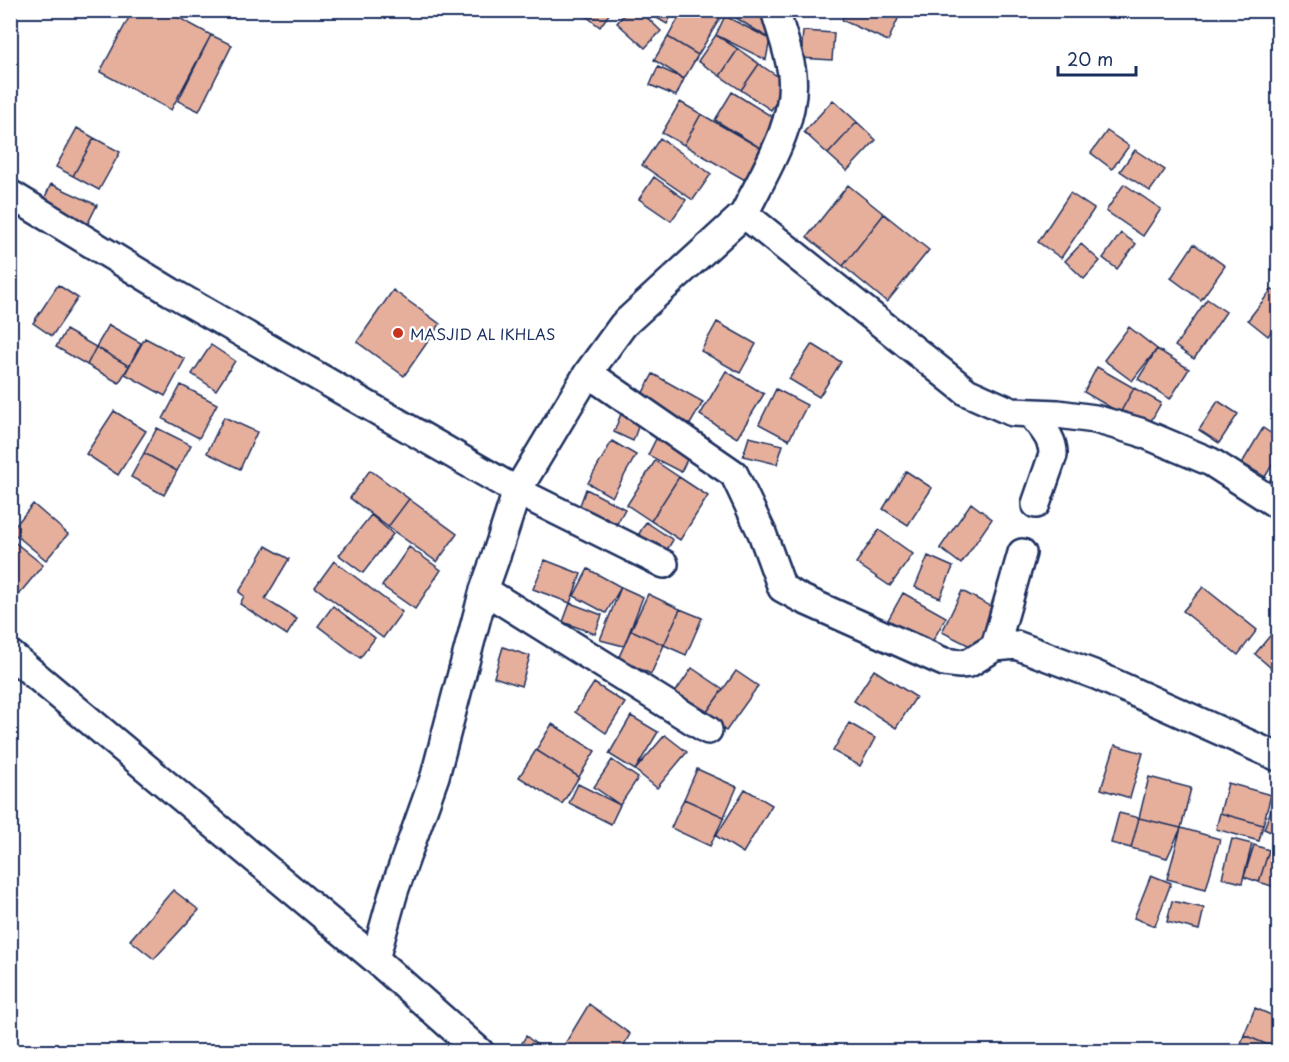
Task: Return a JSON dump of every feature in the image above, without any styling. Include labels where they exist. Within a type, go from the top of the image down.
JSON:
[{"type":"street","points":[[375,959],[394,891],[435,776],[483,590],[517,491],[588,373],[623,325],[744,214],[784,131],[792,99],[792,76],[789,57],[775,10]]},
{"type":"street","points":[[10,194],[171,292],[517,491],[664,564]]},
{"type":"street","points":[[744,214],[967,393],[1012,412],[1095,419],[1140,432],[1211,462],[1278,505]]},
{"type":"street","points":[[588,373],[734,474],[762,533],[782,588],[944,662],[969,663],[995,647],[1016,645],[1096,675],[1278,756]]},
{"type":"street","points":[[1030,413],[1052,441],[1053,449],[1036,504]]},
{"type":"street","points":[[995,647],[1022,553]]},
{"type":"street","points":[[483,590],[708,730]]},
{"type":"street","points":[[10,654],[375,959],[480,1052]]},
{"type":"building","points":[[133,10],[165,10],[211,35],[171,110],[100,72]]},
{"type":"building","points":[[578,10],[612,10],[600,27]]},
{"type":"building","points":[[628,10],[639,10],[661,31],[645,48],[617,23]]},
{"type":"building","points":[[643,10],[674,10],[667,24]]},
{"type":"building","points":[[683,10],[725,10],[698,55],[668,37]]},
{"type":"building","points":[[736,10],[755,10],[774,25],[770,39],[733,16]]},
{"type":"building","points":[[846,10],[902,10],[888,41],[842,20]]},
{"type":"building","points":[[725,16],[770,39],[766,60],[716,35]]},
{"type":"building","points":[[803,31],[834,33],[832,60],[801,58]]},
{"type":"building","points":[[211,35],[232,45],[199,111],[178,101]]},
{"type":"building","points":[[716,35],[738,49],[720,76],[698,61]]},
{"type":"building","points":[[668,37],[698,55],[684,79],[654,60]]},
{"type":"building","points":[[738,49],[759,64],[741,90],[720,76]]},
{"type":"building","points":[[759,64],[789,84],[771,110],[741,90]]},
{"type":"building","points":[[658,67],[684,79],[676,96],[650,85]]},
{"type":"building","points":[[732,92],[779,121],[762,149],[715,120]]},
{"type":"building","points":[[833,100],[857,122],[828,154],[804,132]]},
{"type":"building","points":[[680,102],[701,114],[684,145],[662,133]]},
{"type":"building","points":[[701,114],[762,149],[745,180],[684,145]]},
{"type":"building","points":[[857,122],[876,140],[847,171],[828,154]]},
{"type":"building","points":[[77,128],[94,138],[73,176],[56,167]]},
{"type":"building","points":[[1107,131],[1129,146],[1112,169],[1091,153]]},
{"type":"building","points":[[94,138],[120,152],[99,190],[73,176]]},
{"type":"building","points":[[660,138],[711,174],[693,200],[642,165]]},
{"type":"building","points":[[1135,150],[1165,170],[1150,191],[1120,171]]},
{"type":"building","points":[[654,177],[686,200],[671,221],[639,199]]},
{"type":"building","points":[[51,184],[97,205],[86,227],[41,206]]},
{"type":"building","points":[[1124,184],[1161,209],[1143,236],[1106,211]]},
{"type":"building","points":[[848,185],[884,214],[843,266],[807,237]]},
{"type":"building","points":[[1070,193],[1094,209],[1061,258],[1038,242]]},
{"type":"building","points":[[884,214],[929,250],[887,302],[843,266]]},
{"type":"building","points":[[1121,233],[1136,244],[1117,269],[1103,258]]},
{"type":"building","points":[[1081,244],[1100,261],[1084,279],[1065,261]]},
{"type":"building","points":[[1194,244],[1225,266],[1201,300],[1171,278]]},
{"type":"building","points":[[58,285],[78,298],[52,336],[33,323]]},
{"type":"building","points":[[1272,289],[1278,294],[1278,322],[1268,336],[1248,320]]},
{"type":"building","name":"MASJID AL IKHLAS","points":[[393,290],[440,324],[404,376],[357,342]]},
{"type":"building","points":[[1207,299],[1226,312],[1194,359],[1175,346]]},
{"type":"building","points":[[717,322],[756,344],[740,373],[701,351]]},
{"type":"building","points":[[109,325],[141,343],[129,366],[96,347]]},
{"type":"building","points":[[1129,327],[1157,349],[1132,381],[1104,360]]},
{"type":"building","points":[[66,330],[96,347],[87,365],[56,347]]},
{"type":"building","points":[[145,338],[185,359],[165,396],[125,374]]},
{"type":"building","points":[[812,344],[841,362],[819,397],[789,379]]},
{"type":"building","points":[[211,345],[235,361],[216,390],[192,374]]},
{"type":"building","points":[[96,347],[129,366],[119,383],[87,365]]},
{"type":"building","points":[[1157,349],[1189,369],[1170,399],[1138,379]]},
{"type":"building","points":[[1097,367],[1134,388],[1120,413],[1084,392]]},
{"type":"building","points":[[726,371],[764,394],[737,438],[700,415]]},
{"type":"building","points":[[653,374],[703,402],[689,426],[640,398]]},
{"type":"building","points":[[181,385],[217,404],[199,438],[163,419]]},
{"type":"building","points":[[1134,388],[1161,403],[1147,428],[1120,413]]},
{"type":"building","points":[[776,389],[807,405],[789,440],[759,424]]},
{"type":"building","points":[[1218,401],[1238,414],[1219,443],[1199,430]]},
{"type":"building","points":[[624,406],[643,413],[633,441],[614,432]]},
{"type":"building","points":[[114,411],[146,431],[118,475],[86,454]]},
{"type":"building","points":[[224,417],[257,432],[240,469],[207,453]]},
{"type":"building","points":[[157,428],[191,445],[177,471],[144,453]]},
{"type":"building","points":[[1263,428],[1278,438],[1278,455],[1265,477],[1242,463]]},
{"type":"building","points":[[659,433],[692,449],[681,472],[648,455]]},
{"type":"building","points":[[749,437],[783,445],[777,464],[743,456]]},
{"type":"building","points":[[612,441],[636,455],[612,497],[588,483]]},
{"type":"building","points":[[144,453],[177,471],[164,495],[131,477]]},
{"type":"building","points":[[655,461],[679,477],[651,521],[627,505]]},
{"type":"building","points":[[1278,466],[1278,490],[1268,484]]},
{"type":"building","points":[[370,470],[409,499],[388,527],[350,498]]},
{"type":"building","points":[[906,471],[932,488],[908,525],[883,509]]},
{"type":"building","points":[[679,477],[708,496],[680,540],[651,521]]},
{"type":"building","points":[[586,489],[625,509],[614,529],[577,513]]},
{"type":"building","points":[[409,499],[457,534],[437,562],[388,527]]},
{"type":"building","points":[[971,503],[992,519],[961,564],[940,548]]},
{"type":"building","points":[[33,504],[68,534],[46,560],[11,531]]},
{"type":"building","points":[[371,515],[393,534],[363,573],[339,555]]},
{"type":"building","points":[[646,522],[673,540],[664,555],[637,537]]},
{"type":"building","points":[[879,530],[913,554],[890,586],[856,563]]},
{"type":"building","points":[[12,540],[43,565],[10,605],[10,542]]},
{"type":"building","points":[[266,546],[289,559],[265,599],[297,619],[287,635],[240,604],[244,596],[239,592]]},
{"type":"building","points":[[409,547],[441,570],[415,609],[382,586]]},
{"type":"building","points":[[928,556],[953,567],[940,598],[915,587]]},
{"type":"building","points":[[545,560],[581,574],[570,603],[533,589]]},
{"type":"building","points":[[334,561],[402,612],[383,638],[315,587]]},
{"type":"building","points":[[588,569],[621,587],[606,613],[574,596]]},
{"type":"building","points":[[621,587],[643,597],[624,646],[600,640]]},
{"type":"building","points":[[1203,587],[1257,630],[1238,655],[1183,611]]},
{"type":"building","points":[[962,591],[1000,611],[980,651],[942,632]]},
{"type":"building","points":[[903,593],[946,617],[931,644],[888,620]]},
{"type":"building","points":[[648,594],[680,609],[664,645],[631,630]]},
{"type":"building","points":[[570,603],[602,615],[595,634],[563,622]]},
{"type":"building","points":[[333,606],[375,638],[360,658],[318,626]]},
{"type":"building","points":[[680,609],[702,618],[686,655],[664,645]]},
{"type":"building","points":[[631,630],[664,645],[651,674],[618,659]]},
{"type":"building","points":[[1273,632],[1278,637],[1278,674],[1255,654]]},
{"type":"building","points":[[503,647],[530,656],[521,686],[494,677]]},
{"type":"building","points":[[692,668],[723,689],[704,716],[674,694]]},
{"type":"building","points":[[874,670],[916,697],[896,728],[854,701]]},
{"type":"building","points":[[736,671],[758,686],[726,731],[704,716]]},
{"type":"building","points":[[594,683],[625,703],[606,733],[575,712]]},
{"type":"building","points":[[631,716],[658,732],[635,770],[609,754]]},
{"type":"building","points":[[849,723],[875,738],[860,766],[833,751]]},
{"type":"building","points":[[552,724],[595,751],[579,777],[536,750]]},
{"type":"building","points":[[665,735],[687,752],[657,788],[635,770]]},
{"type":"building","points":[[1115,745],[1143,753],[1130,798],[1101,789]]},
{"type":"building","points":[[536,750],[579,777],[562,804],[519,777]]},
{"type":"building","points":[[612,760],[638,778],[620,805],[594,787]]},
{"type":"building","points":[[697,769],[737,787],[724,817],[684,799]]},
{"type":"building","points":[[1149,777],[1191,788],[1181,828],[1139,818]]},
{"type":"building","points":[[1228,783],[1271,795],[1263,825],[1220,813]]},
{"type":"building","points":[[578,784],[620,805],[611,824],[569,803]]},
{"type":"building","points":[[745,789],[772,805],[743,853],[716,836]]},
{"type":"building","points":[[684,799],[724,817],[710,846],[671,828]]},
{"type":"building","points":[[1274,801],[1278,803],[1278,835],[1264,829]]},
{"type":"building","points":[[1119,813],[1139,818],[1131,848],[1111,843]]},
{"type":"building","points":[[1220,813],[1263,825],[1259,841],[1216,829]]},
{"type":"building","points":[[1139,818],[1181,828],[1167,858],[1131,848]]},
{"type":"building","points":[[1181,828],[1220,839],[1206,889],[1167,879]]},
{"type":"building","points":[[1232,839],[1252,844],[1242,883],[1222,878]]},
{"type":"building","points":[[1254,845],[1269,850],[1259,882],[1244,877]]},
{"type":"building","points":[[1269,850],[1278,853],[1278,888],[1259,882]]},
{"type":"building","points":[[1151,875],[1171,883],[1155,926],[1134,918]]},
{"type":"building","points":[[173,890],[199,910],[154,959],[130,940]]},
{"type":"building","points":[[1172,901],[1204,908],[1199,930],[1167,922]]},
{"type":"building","points":[[589,1004],[630,1034],[620,1052],[560,1052]]},
{"type":"building","points":[[1255,1008],[1278,1018],[1278,1049],[1244,1035]]},
{"type":"building","points":[[1244,1035],[1278,1049],[1278,1052],[1238,1052]]},
{"type":"building","points":[[526,1036],[546,1052],[517,1052]]},
{"type":"place","name":"MASJID AL IKHLAS","points":[[398,333]]}]
